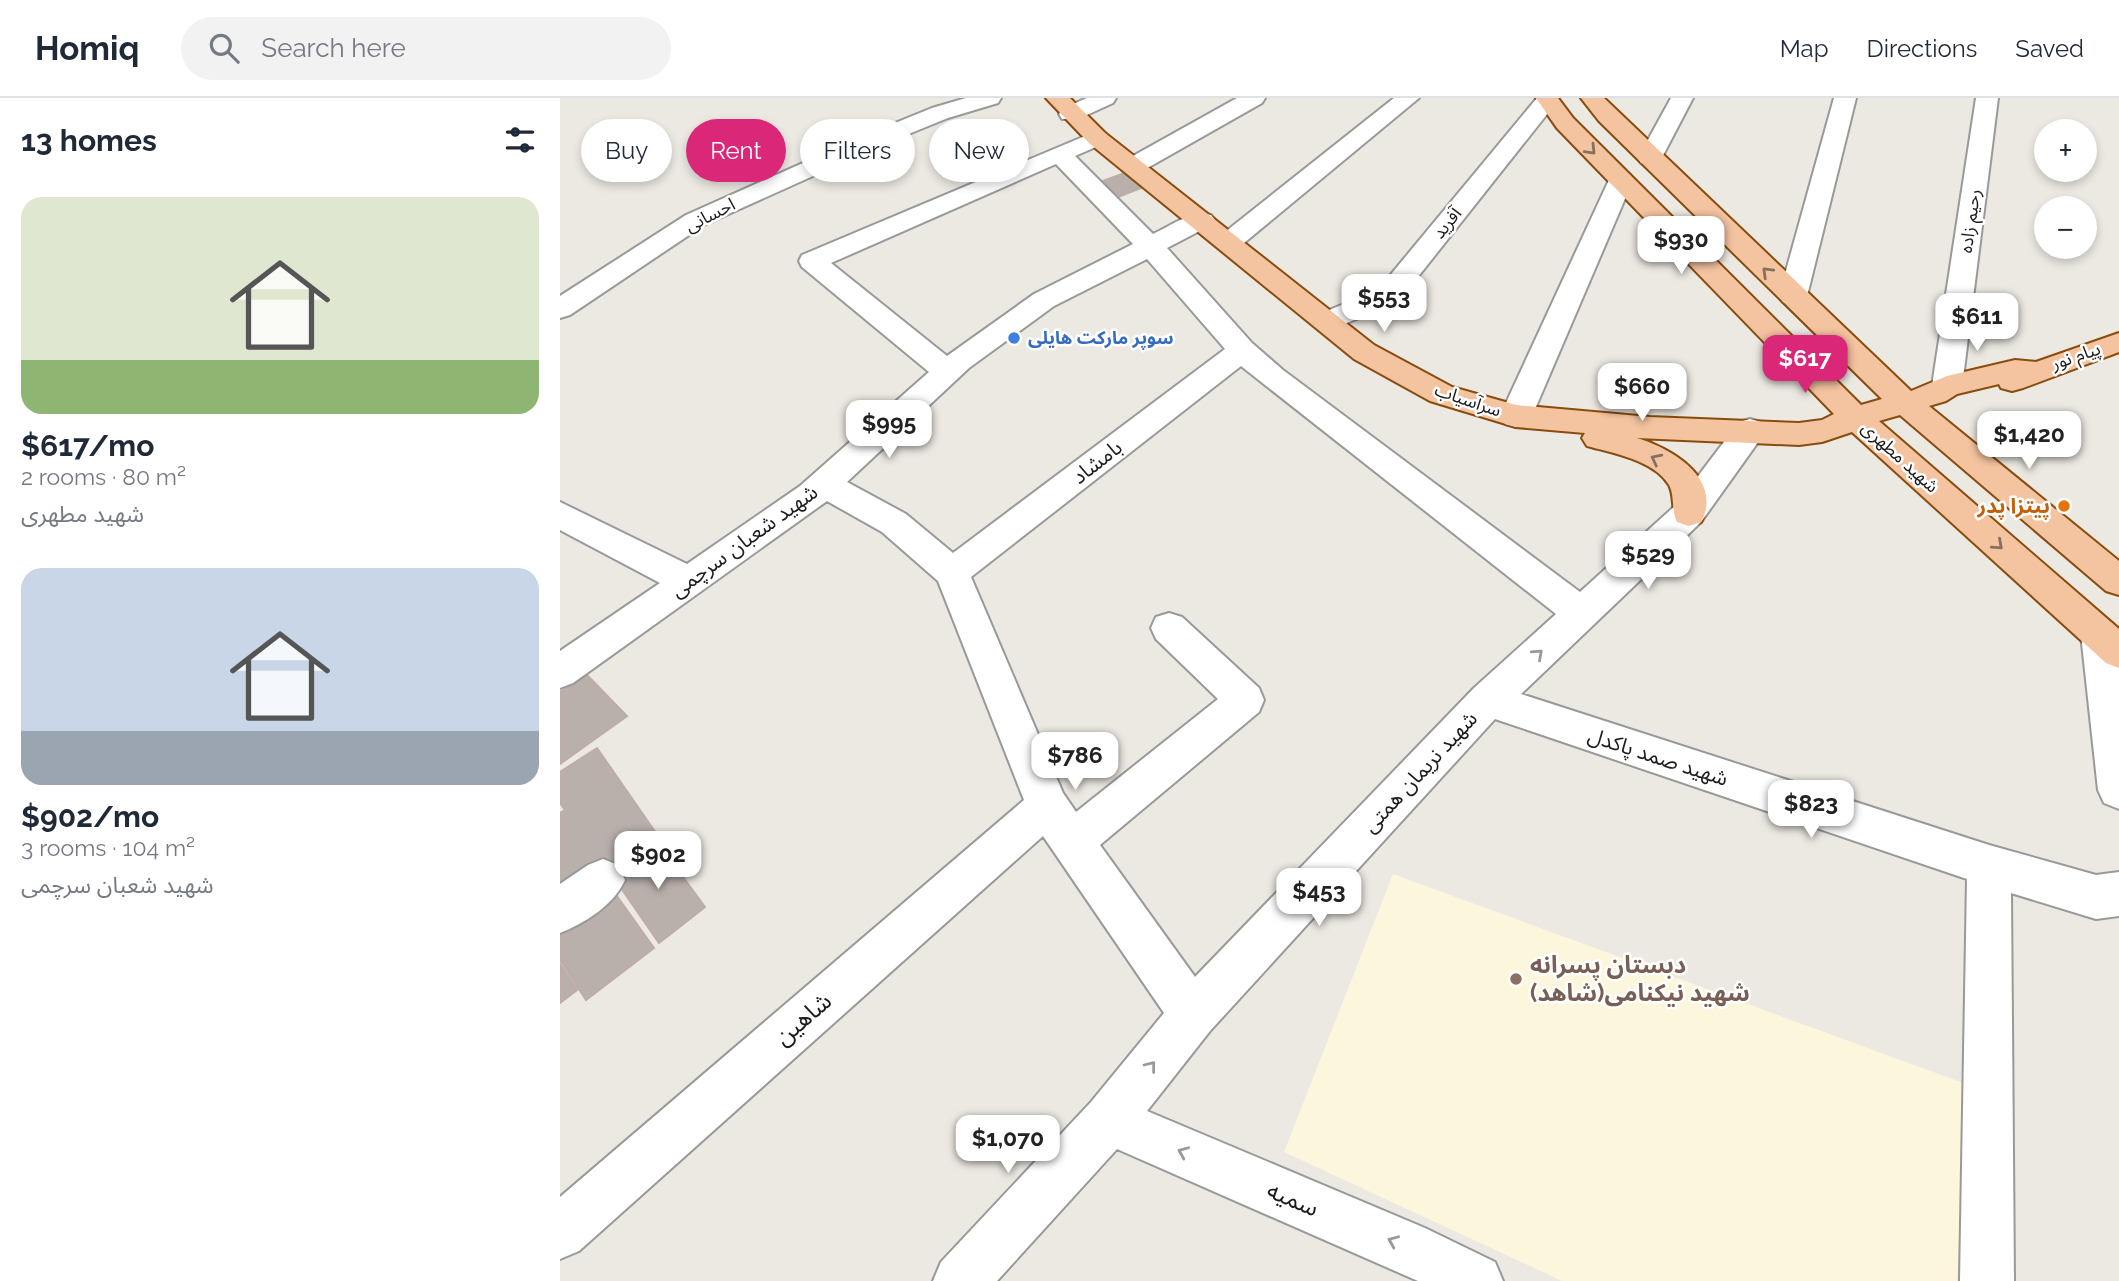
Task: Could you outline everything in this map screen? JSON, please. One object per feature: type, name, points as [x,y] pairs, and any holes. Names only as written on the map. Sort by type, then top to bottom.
[{"type":"main road","points":[[1592,98],[1607,116],[1793,296],[1929,394],[2119,581]]},
{"type":"main road","name":"شهید مطهری","points":[[1548,99],[1565,123],[1853,419],[2109,643]]},
{"type":"main road","name":"سرآسیاب","points":[[1064,106],[1097,138],[1364,352],[1441,394],[1516,416],[1650,428],[1759,430],[1787,435],[1841,426],[1853,419]]},
{"type":"main road","name":"پیام نور","points":[[1853,419],[1929,394],[1956,395],[2026,377],[2034,371],[2119,342]]},
{"type":"main road","points":[[1516,416],[1629,446],[1666,463],[1686,486],[1689,513]]},
{"type":"street","name":"احسانی","points":[[560,309],[695,220],[876,139],[940,113],[990,98]]},
{"type":"street","points":[[1064,106],[1105,98]]},
{"type":"street","points":[[1133,166],[1254,98]]},
{"type":"street","points":[[1229,242],[1408,98]]},
{"type":"street","points":[[1650,158],[1682,98]]},
{"type":"street","points":[[1793,296],[1845,98]]},
{"type":"street","name":"رحیم زاده","points":[[1929,394],[1987,98]]},
{"type":"street","name":"آفرید","points":[[1326,321],[1388,296],[1548,99]]},
{"type":"street","points":[[947,371],[812,261],[1097,138]]},
{"type":"street","points":[[1059,154],[1150,246],[1242,350],[1272,377],[1582,614]]},
{"type":"street","points":[[1516,416],[1621,180]]},
{"type":"street","name":"شهید شعبان سرچمی","points":[[560,672],[824,484],[947,371],[1044,300],[1202,220]]},
{"type":"street","name":"بامشاد","points":[[952,573],[1242,350]]},
{"type":"street","name":"شهید نریمان همتی","points":[[961,1281],[1109,1120],[1193,1014],[1488,700],[1689,513],[1759,430]]},
{"type":"street","points":[[824,484],[894,523],[952,573],[1060,824],[1193,1014]]},
{"type":"street","points":[[560,515],[688,582]]},
{"type":"street","name":"شاهین","points":[[560,1232],[1060,824],[1245,700],[1169,628]]},
{"type":"street","points":[[2109,643],[2119,790]]},
{"type":"street","name":"شهید صمد پاکدل","points":[[1488,700],[1989,866],[2096,897],[2119,894]]},
{"type":"street","points":[[1987,1281],[1989,866]]},
{"type":"street","points":[[560,911],[603,880]]},
{"type":"street","name":"سمیه","points":[[1109,1120],[1406,1247],[1459,1277]]},
{"type":"shaded area","name":"دبستان پسرانه شهید نیکنامی(شاهد)","points":[[1393,874],[1966,1084],[1957,1281],[1562,1281],[1284,1152]]},
{"type":"building","points":[[1128,172],[1144,187],[1115,198],[1100,182]]},
{"type":"building","points":[[586,674],[627,716],[560,764],[560,692]]},
{"type":"building","points":[[597,748],[658,836],[560,905],[560,813],[565,810],[560,803],[560,772]]},
{"type":"building","points":[[656,840],[705,907],[659,943],[610,872]]},
{"type":"building","points":[[609,885],[654,948],[586,1000],[560,960],[560,921]]},
{"type":"building","points":[[560,964],[577,990],[560,1003]]},
{"type":"place","name":"سوپر مارکت هایلی","points":[[1014,338]]},
{"type":"place","name":"پیتزا پدر","points":[[2064,506]]},
{"type":"place","name":"دبستان پسرانه شهید نیکنامی(شاهد)","points":[[1516,979]]}]
